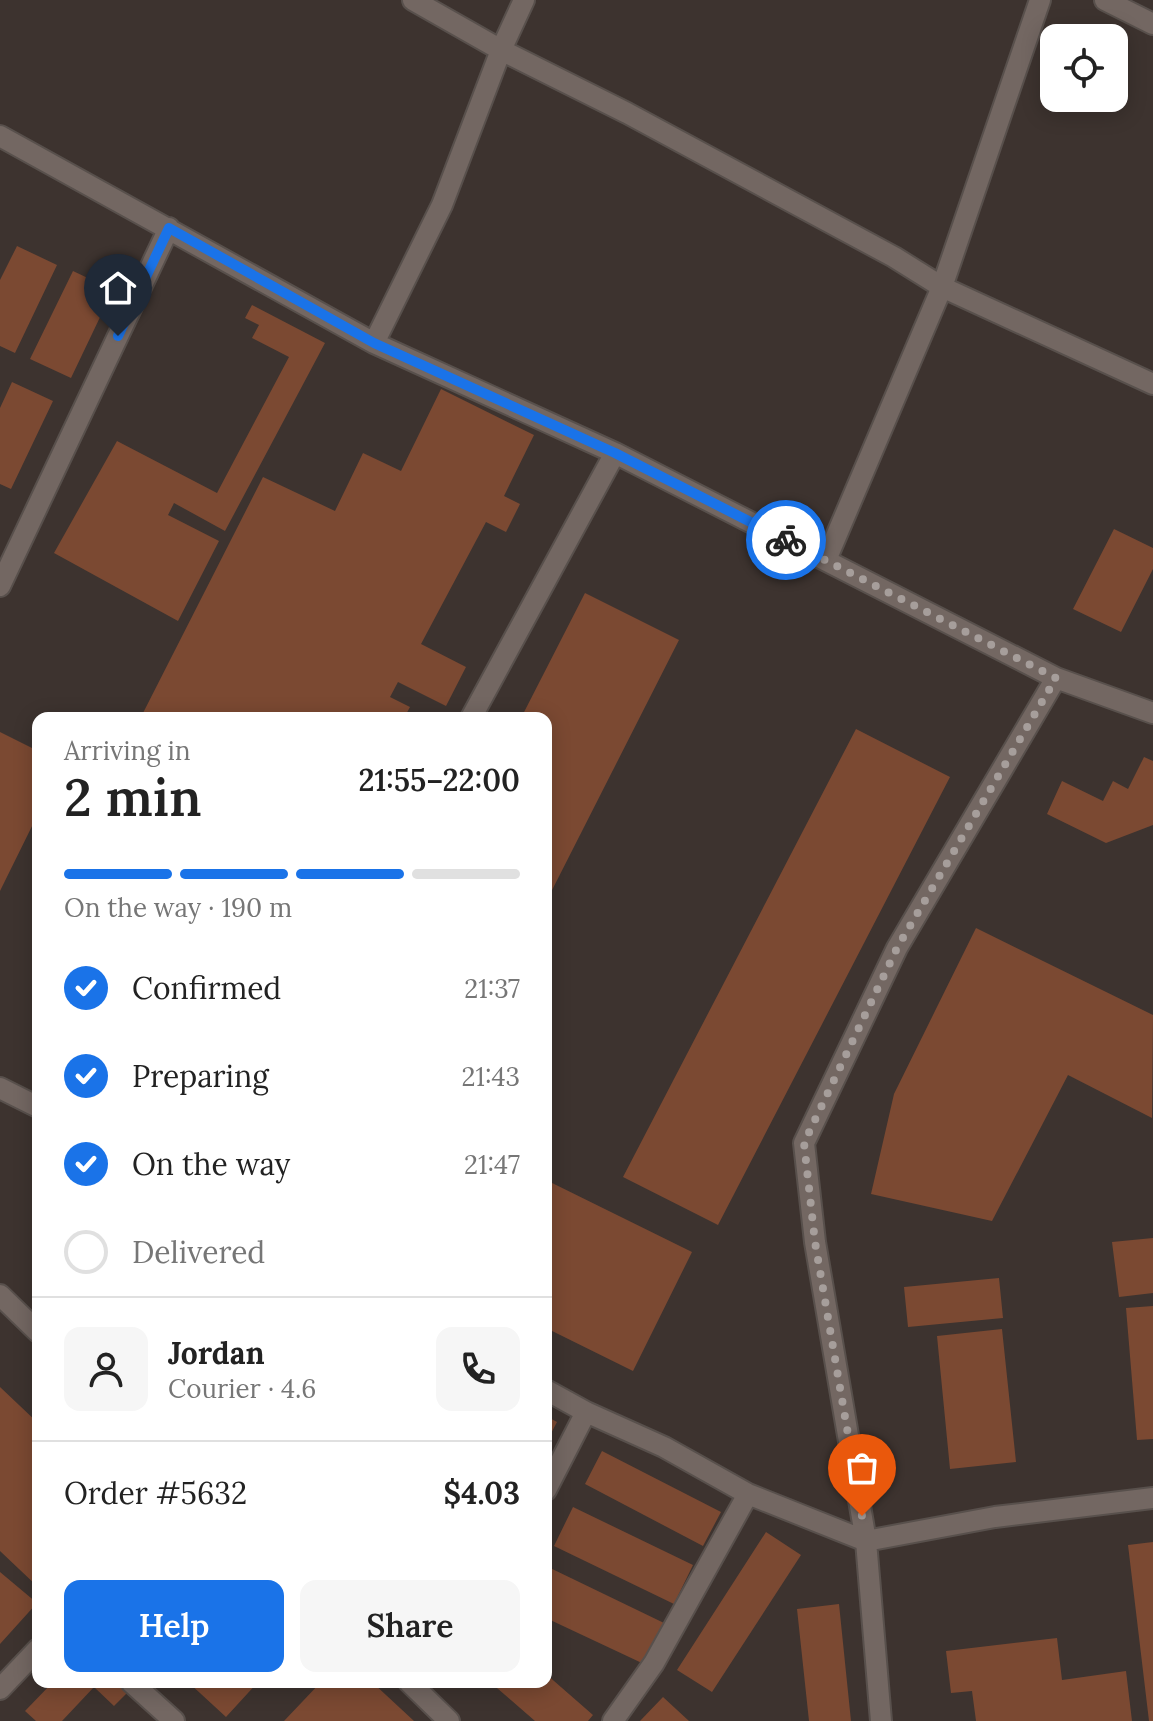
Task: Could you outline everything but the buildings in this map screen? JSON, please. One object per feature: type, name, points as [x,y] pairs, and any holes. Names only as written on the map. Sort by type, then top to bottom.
[{"type":"street","points":[[413,0],[501,50],[627,113],[894,257],[942,287],[1153,384]]},
{"type":"street","points":[[374,343],[442,205],[501,50],[524,0]]},
{"type":"street","points":[[826,560],[942,287],[1040,0]]},
{"type":"street","points":[[1105,0],[1153,24]]},
{"type":"street","points":[[0,136],[374,343],[615,453],[1056,678],[1153,713]]},
{"type":"street","points":[[0,586],[169,228]]},
{"type":"street","points":[[474,712],[615,453]]},
{"type":"street","points":[[881,1721],[866,1541],[815,1242],[804,1143],[897,948],[1056,678]]},
{"type":"street","points":[[0,1088],[32,1104]]},
{"type":"street","points":[[0,1295],[32,1326]]},
{"type":"street","points":[[552,1393],[664,1447],[748,1494],[866,1541],[995,1517],[1153,1498]]},
{"type":"street","points":[[552,1478],[586,1412]]},
{"type":"street","points":[[613,1721],[654,1663],[748,1494]]},
{"type":"street","points":[[0,1689],[32,1655]]},
{"type":"street","points":[[138,1688],[174,1721]]},
{"type":"street","points":[[419,1688],[449,1721]]},
{"type":"way so far","points":[[786,540],[1056,678],[897,948],[804,1143],[815,1242],[862,1516]]},
{"type":"route","points":[[118,336],[169,228],[374,343],[615,453],[786,540]]}]
